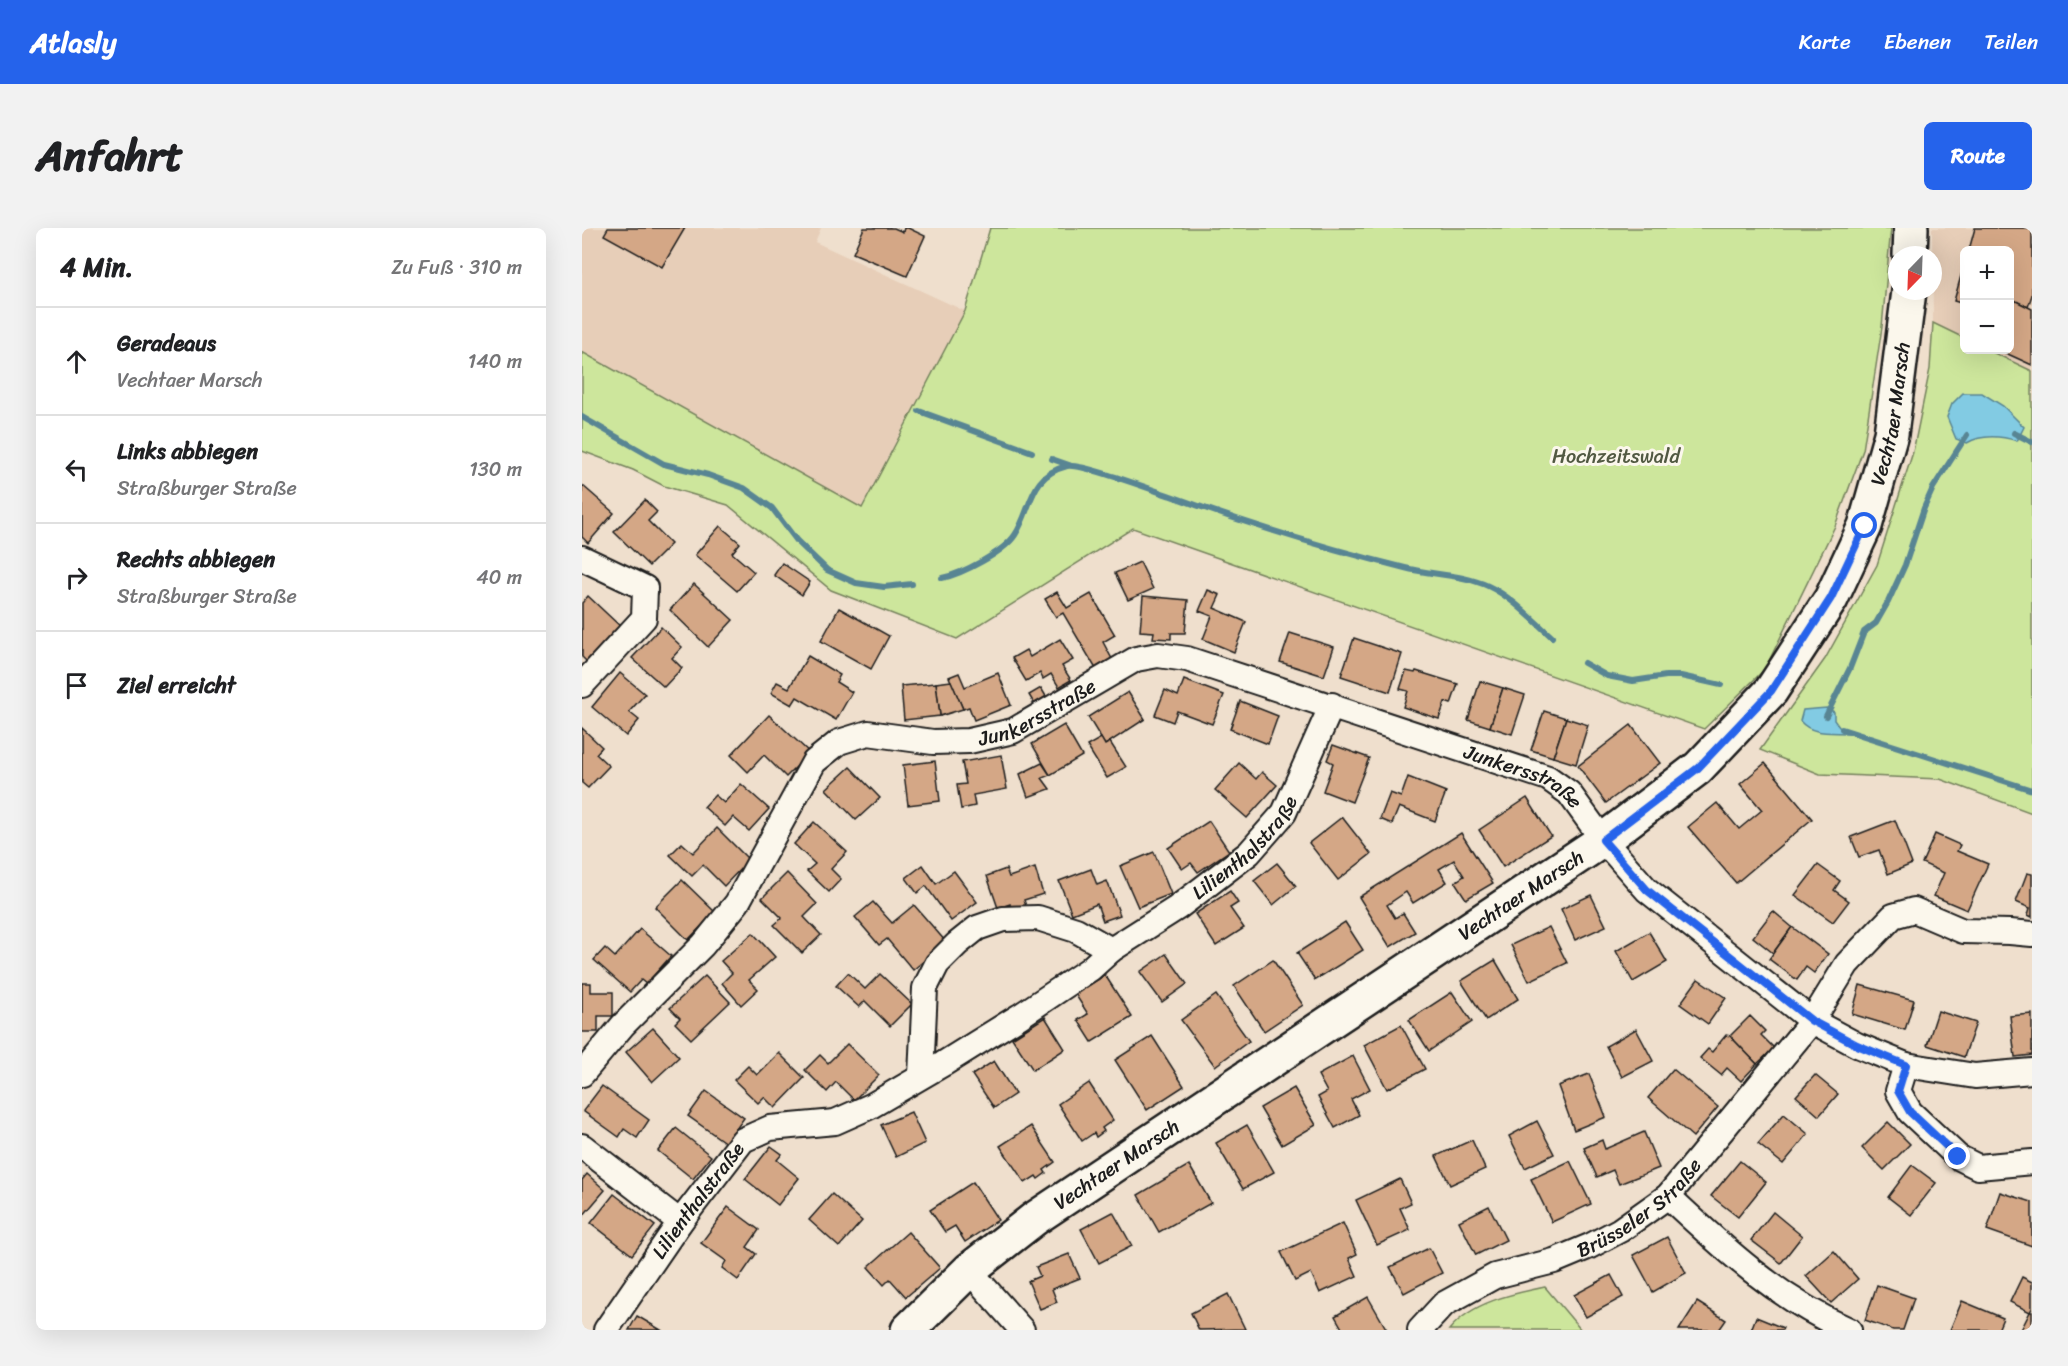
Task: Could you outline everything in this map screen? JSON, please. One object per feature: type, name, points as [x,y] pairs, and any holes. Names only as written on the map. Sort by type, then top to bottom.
[{"type":"street","points":[[1910,246],[1911,228]]},
{"type":"street","name":"Vechtaer Marsch","points":[[908,1330],[969,1270],[1043,1212],[1603,840],[1698,768],[1771,691],[1831,598],[1865,526],[1891,434],[1908,300]]},
{"type":"street","points":[[582,558],[645,588],[644,618],[582,685]]},
{"type":"street","name":"Junkersstraße","points":[[582,1074],[623,1025],[703,945],[737,903],[814,762],[839,742],[868,733],[933,742],[969,741],[1013,731],[1136,659],[1158,655],[1187,659],[1548,778],[1569,793],[1603,840],[1647,890],[1812,1021],[1857,1045],[1906,1065],[1975,1076],[2032,1071]]},
{"type":"street","name":"Lilienthalstraße","points":[[606,1330],[680,1222],[743,1140],[770,1128],[835,1122],[871,1106],[1020,1016],[1090,969],[1111,950],[1177,908],[1249,853],[1284,813],[1332,705]]},
{"type":"street","name":"Brüsseler Straße","points":[[1420,1330],[1444,1304],[1495,1276],[1554,1261],[1590,1246],[1620,1230],[1668,1196],[1812,1021],[1847,964],[1893,916],[1914,910],[1963,931],[2032,934]]},
{"type":"street","points":[[921,1076],[925,988],[937,964],[977,928],[1003,919],[1038,918],[1076,930],[1111,950]]},
{"type":"street","points":[[1906,1065],[1898,1091],[1910,1112],[1958,1157],[1978,1167],[2032,1162]]},
{"type":"street","points":[[582,1146],[680,1222]]},
{"type":"street","points":[[1668,1196],[1727,1252],[1788,1298],[1849,1330]]},
{"type":"street","points":[[969,1270],[1022,1330]]},
{"type":"shaded area","points":[[582,228],[821,228],[815,242],[965,311],[861,508],[582,352]]},
{"type":"shaded area","points":[[1932,228],[2032,228],[2032,371],[1996,354],[2014,354],[2014,246],[1960,246],[1960,336],[1933,323],[1933,300],[1942,300],[1942,246],[1932,246]]},
{"type":"green space","name":"Hochzeitswald","points":[[990,228],[1891,228],[1882,327],[1863,450],[1835,526],[1765,669],[1704,729],[1133,528],[957,639],[831,590],[728,505],[664,486],[633,470],[582,451],[582,352],[862,508],[965,311]]},
{"type":"green space","points":[[1933,323],[1960,336],[1960,354],[1996,354],[2032,371],[2032,813],[1940,779],[1820,774],[1760,750],[1825,659],[1877,565],[1913,452],[1930,369]]},
{"type":"green space","points":[[1545,1287],[1581,1330],[1449,1330],[1458,1320],[1481,1306],[1506,1296]]},
{"type":"water","points":[[1963,393],[1982,393],[2003,406],[2024,427],[2017,441],[1992,437],[1979,438],[1967,443],[1956,439],[1947,417],[1952,404]]},
{"type":"water","points":[[1827,708],[1834,712],[1834,720],[1839,727],[1848,731],[1847,733],[1816,731],[1800,721],[1803,710]]},
{"type":"building","points":[[608,228],[685,228],[662,267],[604,235]]},
{"type":"building","points":[[864,228],[894,228],[903,232],[904,228],[908,228],[925,236],[907,276],[853,253]]},
{"type":"building","points":[[1975,228],[2032,228],[2032,295],[2028,307],[2014,300],[2014,246],[1970,246]]},
{"type":"building","points":[[1960,279],[1960,303],[1954,301]]},
{"type":"building","points":[[2014,300],[2032,309],[2032,365],[2008,354],[2014,354]]},
{"type":"building","points":[[582,485],[614,513],[588,543],[582,537]]},
{"type":"building","points":[[645,500],[657,512],[648,521],[671,544],[649,566],[614,532]]},
{"type":"building","points":[[720,526],[740,543],[732,553],[754,572],[737,591],[695,555]]},
{"type":"building","points":[[1140,562],[1153,589],[1128,600],[1115,573]]},
{"type":"building","points":[[782,563],[810,582],[802,595],[774,575]]},
{"type":"building","points":[[694,584],[733,620],[708,647],[670,610]]},
{"type":"building","points":[[1208,590],[1220,595],[1214,608],[1246,622],[1234,652],[1203,639],[1212,616],[1199,611]]},
{"type":"building","points":[[1057,592],[1067,608],[1091,594],[1115,635],[1103,642],[1112,659],[1096,669],[1063,613],[1056,617],[1045,599]]},
{"type":"building","points":[[588,596],[622,628],[589,664],[582,657],[582,603]]},
{"type":"building","points":[[1143,596],[1188,600],[1185,633],[1171,633],[1171,639],[1153,638],[1154,632],[1140,631]]},
{"type":"building","points":[[839,608],[889,636],[871,669],[821,641]]},
{"type":"building","points":[[661,627],[682,647],[672,658],[682,668],[664,687],[632,658]]},
{"type":"building","points":[[1290,633],[1334,647],[1324,676],[1280,662]]},
{"type":"building","points":[[1354,638],[1402,654],[1390,692],[1341,676]]},
{"type":"building","points":[[1060,639],[1073,660],[1062,666],[1071,680],[1059,687],[1051,674],[1043,679],[1040,673],[1026,681],[1012,658],[1026,650],[1030,657]]},
{"type":"building","points":[[808,656],[840,675],[836,682],[852,692],[836,720],[797,697],[792,705],[771,693],[777,682],[789,688]]},
{"type":"building","points":[[1406,671],[1415,673],[1416,671],[1458,684],[1451,704],[1445,702],[1439,719],[1403,707],[1408,691],[1400,689]]},
{"type":"building","points":[[620,673],[645,694],[629,712],[639,720],[626,736],[592,707]]},
{"type":"building","points":[[959,673],[965,687],[998,673],[1011,705],[974,720],[969,707],[963,709],[949,677]]},
{"type":"building","points":[[1184,680],[1224,695],[1212,724],[1177,711],[1173,722],[1155,715],[1165,690],[1178,696]]},
{"type":"building","points":[[951,681],[963,709],[940,716],[936,683]]},
{"type":"building","points":[[1480,681],[1503,688],[1490,727],[1468,720]]},
{"type":"building","points":[[936,683],[940,716],[904,720],[901,686]]},
{"type":"building","points":[[1041,688],[1050,703],[1038,710],[1029,695]]},
{"type":"building","points":[[1503,688],[1525,695],[1512,734],[1490,727]]},
{"type":"building","points":[[1128,692],[1145,719],[1105,745],[1088,717]]},
{"type":"building","points":[[1240,701],[1278,716],[1268,744],[1230,729]]},
{"type":"building","points":[[1544,711],[1566,718],[1553,757],[1531,750]]},
{"type":"building","points":[[769,715],[810,753],[786,777],[764,755],[748,772],[731,755]]},
{"type":"building","points":[[1566,718],[1588,725],[1576,764],[1553,757]]},
{"type":"building","points":[[1064,725],[1082,756],[1050,775],[1032,744]]},
{"type":"building","points":[[1631,725],[1660,763],[1606,803],[1578,766]]},
{"type":"building","points":[[582,728],[602,747],[596,754],[609,766],[588,788],[582,783]]},
{"type":"building","points":[[1101,738],[1105,745],[1110,742],[1126,767],[1107,778],[1087,746]]},
{"type":"building","points":[[1333,745],[1369,758],[1352,802],[1323,791],[1333,763],[1327,760]]},
{"type":"building","points":[[1001,755],[1007,789],[973,795],[975,806],[961,809],[957,785],[966,784],[962,762]]},
{"type":"building","points":[[935,761],[940,801],[908,805],[903,765]]},
{"type":"building","points":[[1042,763],[1050,775],[1042,778],[1050,789],[1028,797],[1020,774]]},
{"type":"building","points":[[1239,763],[1256,779],[1262,772],[1277,785],[1247,818],[1215,790]]},
{"type":"building","points":[[1765,763],[1812,819],[1736,883],[1688,827],[1717,803],[1739,829],[1762,810],[1740,784]]},
{"type":"building","points":[[850,767],[880,798],[856,820],[826,789]]},
{"type":"building","points":[[1408,777],[1446,792],[1435,821],[1399,807],[1392,824],[1380,819],[1390,793],[1401,797]]},
{"type":"building","points":[[741,784],[769,809],[749,831],[733,817],[725,826],[704,807],[715,795],[724,803]]},
{"type":"building","points":[[1527,798],[1551,836],[1503,867],[1479,830]]},
{"type":"building","points":[[1342,817],[1371,854],[1338,880],[1309,843]]},
{"type":"building","points":[[1895,820],[1912,864],[1888,874],[1879,850],[1859,857],[1851,837]]},
{"type":"building","points":[[1209,821],[1229,851],[1198,872],[1191,863],[1182,869],[1168,848]]},
{"type":"building","points":[[814,822],[847,852],[831,869],[841,879],[829,892],[807,871],[815,864],[794,844]]},
{"type":"building","points":[[717,828],[749,860],[724,886],[703,865],[692,876],[670,855],[682,843],[693,853]]},
{"type":"building","points":[[1461,833],[1493,883],[1466,899],[1455,882],[1464,876],[1454,860],[1439,869],[1447,882],[1413,903],[1406,892],[1387,905],[1395,918],[1403,913],[1415,932],[1390,947],[1359,897]]},
{"type":"building","points":[[1935,834],[1960,845],[1957,851],[1988,864],[1967,910],[1934,896],[1944,873],[1922,863]]},
{"type":"building","points":[[1154,852],[1171,894],[1138,907],[1120,866]]},
{"type":"building","points":[[1277,863],[1296,886],[1273,905],[1254,881]]},
{"type":"building","points":[[923,865],[936,884],[954,871],[977,902],[951,921],[926,886],[917,893],[906,878]]},
{"type":"building","points":[[1818,865],[1840,881],[1834,890],[1849,901],[1833,922],[1795,895]]},
{"type":"building","points":[[1035,868],[1043,894],[1024,900],[1026,906],[1011,911],[1010,904],[998,908],[987,876],[1006,869],[1009,877]]},
{"type":"building","points":[[1091,869],[1097,885],[1107,881],[1120,915],[1103,921],[1097,904],[1072,914],[1059,881]]},
{"type":"building","points":[[787,873],[817,904],[804,917],[821,935],[802,953],[774,925],[782,918],[762,898]]},
{"type":"building","points":[[2027,873],[2032,874],[2032,917],[2028,915],[2030,908],[2016,902]]},
{"type":"building","points":[[682,880],[715,912],[688,940],[655,907]]},
{"type":"building","points":[[1230,891],[1238,903],[1230,908],[1244,928],[1216,946],[1195,914]]},
{"type":"building","points":[[1591,895],[1606,926],[1575,940],[1561,909]]},
{"type":"building","points":[[873,902],[892,923],[914,905],[946,942],[913,970],[887,939],[879,945],[855,917]]},
{"type":"building","points":[[1773,911],[1792,927],[1773,953],[1753,937]]},
{"type":"building","points":[[1345,922],[1363,950],[1315,980],[1297,953]]},
{"type":"building","points":[[1549,927],[1567,963],[1529,981],[1511,945]]},
{"type":"building","points":[[1792,927],[1828,954],[1814,973],[1806,967],[1797,980],[1769,959]]},
{"type":"building","points":[[640,929],[671,956],[646,984],[641,980],[630,992],[594,960],[605,948],[615,957]]},
{"type":"building","points":[[1649,932],[1667,962],[1633,982],[1616,951]]},
{"type":"building","points":[[753,933],[775,957],[749,980],[758,989],[741,1005],[722,983],[732,973],[721,961]]},
{"type":"building","points":[[1166,954],[1187,984],[1162,1002],[1140,972]]},
{"type":"building","points":[[1273,960],[1303,1005],[1264,1031],[1234,986]]},
{"type":"building","points":[[1495,960],[1518,999],[1486,1020],[1461,981]]},
{"type":"building","points":[[848,973],[865,989],[880,974],[912,1004],[890,1026],[865,1001],[859,1007],[836,986]]},
{"type":"building","points":[[1105,975],[1132,1017],[1092,1042],[1078,1020],[1088,1014],[1075,994]]},
{"type":"building","points":[[705,976],[730,1002],[691,1039],[675,1023],[680,1018],[670,1008]]},
{"type":"building","points":[[1698,979],[1726,998],[1708,1024],[1680,1004]]},
{"type":"building","points":[[582,983],[591,983],[591,992],[613,992],[613,1016],[598,1016],[598,1032],[582,1032]]},
{"type":"building","points":[[1860,985],[1914,1000],[1905,1030],[1852,1014]]},
{"type":"building","points":[[1452,992],[1472,1022],[1429,1051],[1409,1020]]},
{"type":"building","points":[[1216,995],[1249,1041],[1215,1066],[1181,1020]]},
{"type":"building","points":[[1938,1011],[1976,1023],[1964,1057],[1927,1045]]},
{"type":"building","points":[[2032,1014],[2032,1055],[2015,1057],[2010,1016]]},
{"type":"building","points":[[1750,1016],[1765,1031],[1761,1035],[1774,1048],[1757,1064],[1730,1036]]},
{"type":"building","points":[[1045,1017],[1065,1049],[1033,1070],[1012,1038]]},
{"type":"building","points":[[1401,1025],[1425,1069],[1387,1089],[1364,1045]]},
{"type":"building","points":[[653,1028],[679,1057],[652,1082],[626,1052]]},
{"type":"building","points":[[1636,1029],[1653,1061],[1622,1077],[1606,1046]]},
{"type":"building","points":[[1726,1035],[1730,1036],[1757,1064],[1741,1081],[1727,1068],[1721,1075],[1700,1058],[1708,1049],[1712,1052]]},
{"type":"building","points":[[1152,1036],[1184,1086],[1147,1110],[1115,1060]]},
{"type":"building","points":[[847,1044],[879,1075],[854,1100],[836,1082],[827,1092],[805,1070],[820,1055],[828,1063]]},
{"type":"building","points":[[779,1053],[804,1078],[775,1108],[764,1097],[758,1103],[734,1080],[748,1066],[757,1075]]},
{"type":"building","points":[[1353,1056],[1370,1089],[1351,1099],[1359,1115],[1335,1128],[1318,1097],[1327,1092],[1318,1075]]},
{"type":"building","points":[[994,1061],[1015,1094],[994,1108],[972,1075]]},
{"type":"building","points":[[1673,1069],[1718,1107],[1693,1137],[1648,1098]]},
{"type":"building","points":[[1589,1074],[1606,1117],[1574,1130],[1558,1086]]},
{"type":"building","points":[[1815,1075],[1838,1094],[1819,1116],[1796,1096]]},
{"type":"building","points":[[1089,1083],[1113,1120],[1102,1128],[1104,1131],[1096,1137],[1094,1133],[1082,1141],[1058,1104]]},
{"type":"building","points":[[602,1086],[649,1120],[637,1138],[624,1129],[619,1137],[583,1111]]},
{"type":"building","points":[[1294,1088],[1316,1125],[1282,1145],[1260,1108]]},
{"type":"building","points":[[706,1091],[744,1118],[726,1143],[688,1116]]},
{"type":"building","points":[[911,1112],[925,1143],[896,1157],[881,1125]]},
{"type":"building","points":[[1784,1114],[1808,1134],[1783,1164],[1758,1144]]},
{"type":"building","points":[[1537,1121],[1554,1154],[1525,1168],[1509,1136]]},
{"type":"building","points":[[1888,1122],[1910,1144],[1884,1170],[1862,1148]]},
{"type":"building","points":[[1247,1125],[1274,1172],[1243,1189],[1216,1143]]},
{"type":"building","points":[[1031,1126],[1055,1162],[1044,1170],[1046,1173],[1038,1179],[1036,1176],[1025,1183],[1000,1146]]},
{"type":"building","points":[[676,1128],[711,1156],[693,1179],[658,1151]]},
{"type":"building","points":[[1644,1132],[1659,1168],[1619,1184],[1613,1170],[1597,1177],[1584,1148],[1602,1140],[1605,1149]]},
{"type":"building","points":[[1472,1140],[1485,1169],[1450,1185],[1436,1156]]},
{"type":"building","points":[[771,1146],[782,1154],[777,1160],[799,1178],[778,1205],[745,1179]]},
{"type":"building","points":[[1570,1161],[1591,1204],[1552,1222],[1531,1179]]},
{"type":"building","points":[[1740,1161],[1766,1182],[1738,1217],[1711,1196]]},
{"type":"building","points":[[1189,1165],[1211,1203],[1159,1232],[1138,1195]]},
{"type":"building","points":[[1912,1165],[1936,1183],[1911,1215],[1888,1197]]},
{"type":"building","points":[[587,1174],[605,1190],[582,1217],[582,1180]]},
{"type":"building","points":[[1400,1179],[1411,1203],[1400,1208],[1410,1230],[1377,1245],[1356,1200]]},
{"type":"building","points":[[973,1182],[998,1220],[965,1242],[955,1226],[945,1232],[930,1210]]},
{"type":"building","points":[[2000,1192],[2032,1202],[2032,1246],[1987,1230]]},
{"type":"building","points":[[614,1194],[655,1226],[632,1255],[591,1223]]},
{"type":"building","points":[[832,1194],[862,1221],[839,1247],[809,1220]]},
{"type":"building","points":[[1489,1206],[1506,1240],[1476,1255],[1459,1221]]},
{"type":"building","points":[[728,1207],[759,1230],[747,1247],[756,1254],[738,1280],[722,1268],[726,1261],[701,1243]]},
{"type":"building","points":[[1113,1212],[1132,1246],[1099,1263],[1081,1229]]},
{"type":"building","points":[[1773,1212],[1802,1236],[1781,1263],[1751,1240]]},
{"type":"building","points":[[1343,1223],[1357,1254],[1349,1258],[1357,1276],[1320,1293],[1311,1273],[1295,1281],[1281,1252]]},
{"type":"building","points":[[908,1232],[940,1268],[906,1297],[890,1279],[884,1285],[868,1267]]},
{"type":"building","points":[[1667,1237],[1686,1273],[1653,1292],[1633,1255]]},
{"type":"building","points":[[1429,1248],[1442,1273],[1404,1293],[1390,1267]]},
{"type":"building","points":[[1834,1251],[1858,1279],[1831,1303],[1806,1276]]},
{"type":"building","points":[[1069,1254],[1080,1278],[1052,1289],[1057,1302],[1040,1309],[1028,1281],[1040,1276],[1036,1267]]},
{"type":"building","points":[[1611,1275],[1623,1297],[1586,1317],[1574,1295]]},
{"type":"building","points":[[2022,1277],[2032,1282],[2030,1312],[2010,1302]]},
{"type":"building","points":[[1877,1285],[1914,1298],[1903,1330],[1893,1330],[1865,1320]]},
{"type":"building","points":[[1228,1294],[1245,1329],[1199,1330],[1191,1313]]},
{"type":"building","points":[[1368,1297],[1387,1330],[1343,1330],[1335,1316]]},
{"type":"building","points":[[1962,1301],[2003,1318],[1998,1330],[1950,1330]]},
{"type":"building","points":[[1697,1302],[1726,1320],[1719,1330],[1679,1330]]},
{"type":"building","points":[[2032,1312],[2032,1330],[2021,1330]]},
{"type":"building","points":[[637,1316],[661,1330],[629,1330]]},
{"type":"building","points":[[1756,1317],[1783,1328],[1782,1330],[1751,1330]]},
{"type":"waterway","points":[[919,411],[1032,452]]},
{"type":"waterway","points":[[582,417],[664,464],[708,475],[744,488],[772,508],[797,541],[827,570],[856,583],[884,587],[912,584]]},
{"type":"waterway","points":[[2014,433],[2032,442]]},
{"type":"waterway","points":[[1826,716],[1850,668],[1864,632],[1876,623],[1888,602],[1905,565],[1933,488],[1967,435]]},
{"type":"waterway","points":[[1052,459],[1069,465]]},
{"type":"waterway","points":[[942,578],[971,567],[1010,542],[1021,524],[1038,485],[1054,471],[1067,466],[1075,466],[1316,544],[1405,568],[1478,582],[1505,596],[1552,637]]},
{"type":"waterway","points":[[1584,663],[1607,676],[1633,681],[1681,676],[1721,685]]},
{"type":"waterway","points":[[1842,729],[2032,790]]},
{"type":"route","points":[[1865,526],[1831,598],[1771,691],[1698,768],[1603,840],[1647,890],[1812,1021],[1857,1045],[1906,1065],[1898,1091],[1910,1112],[1958,1157]]}]
